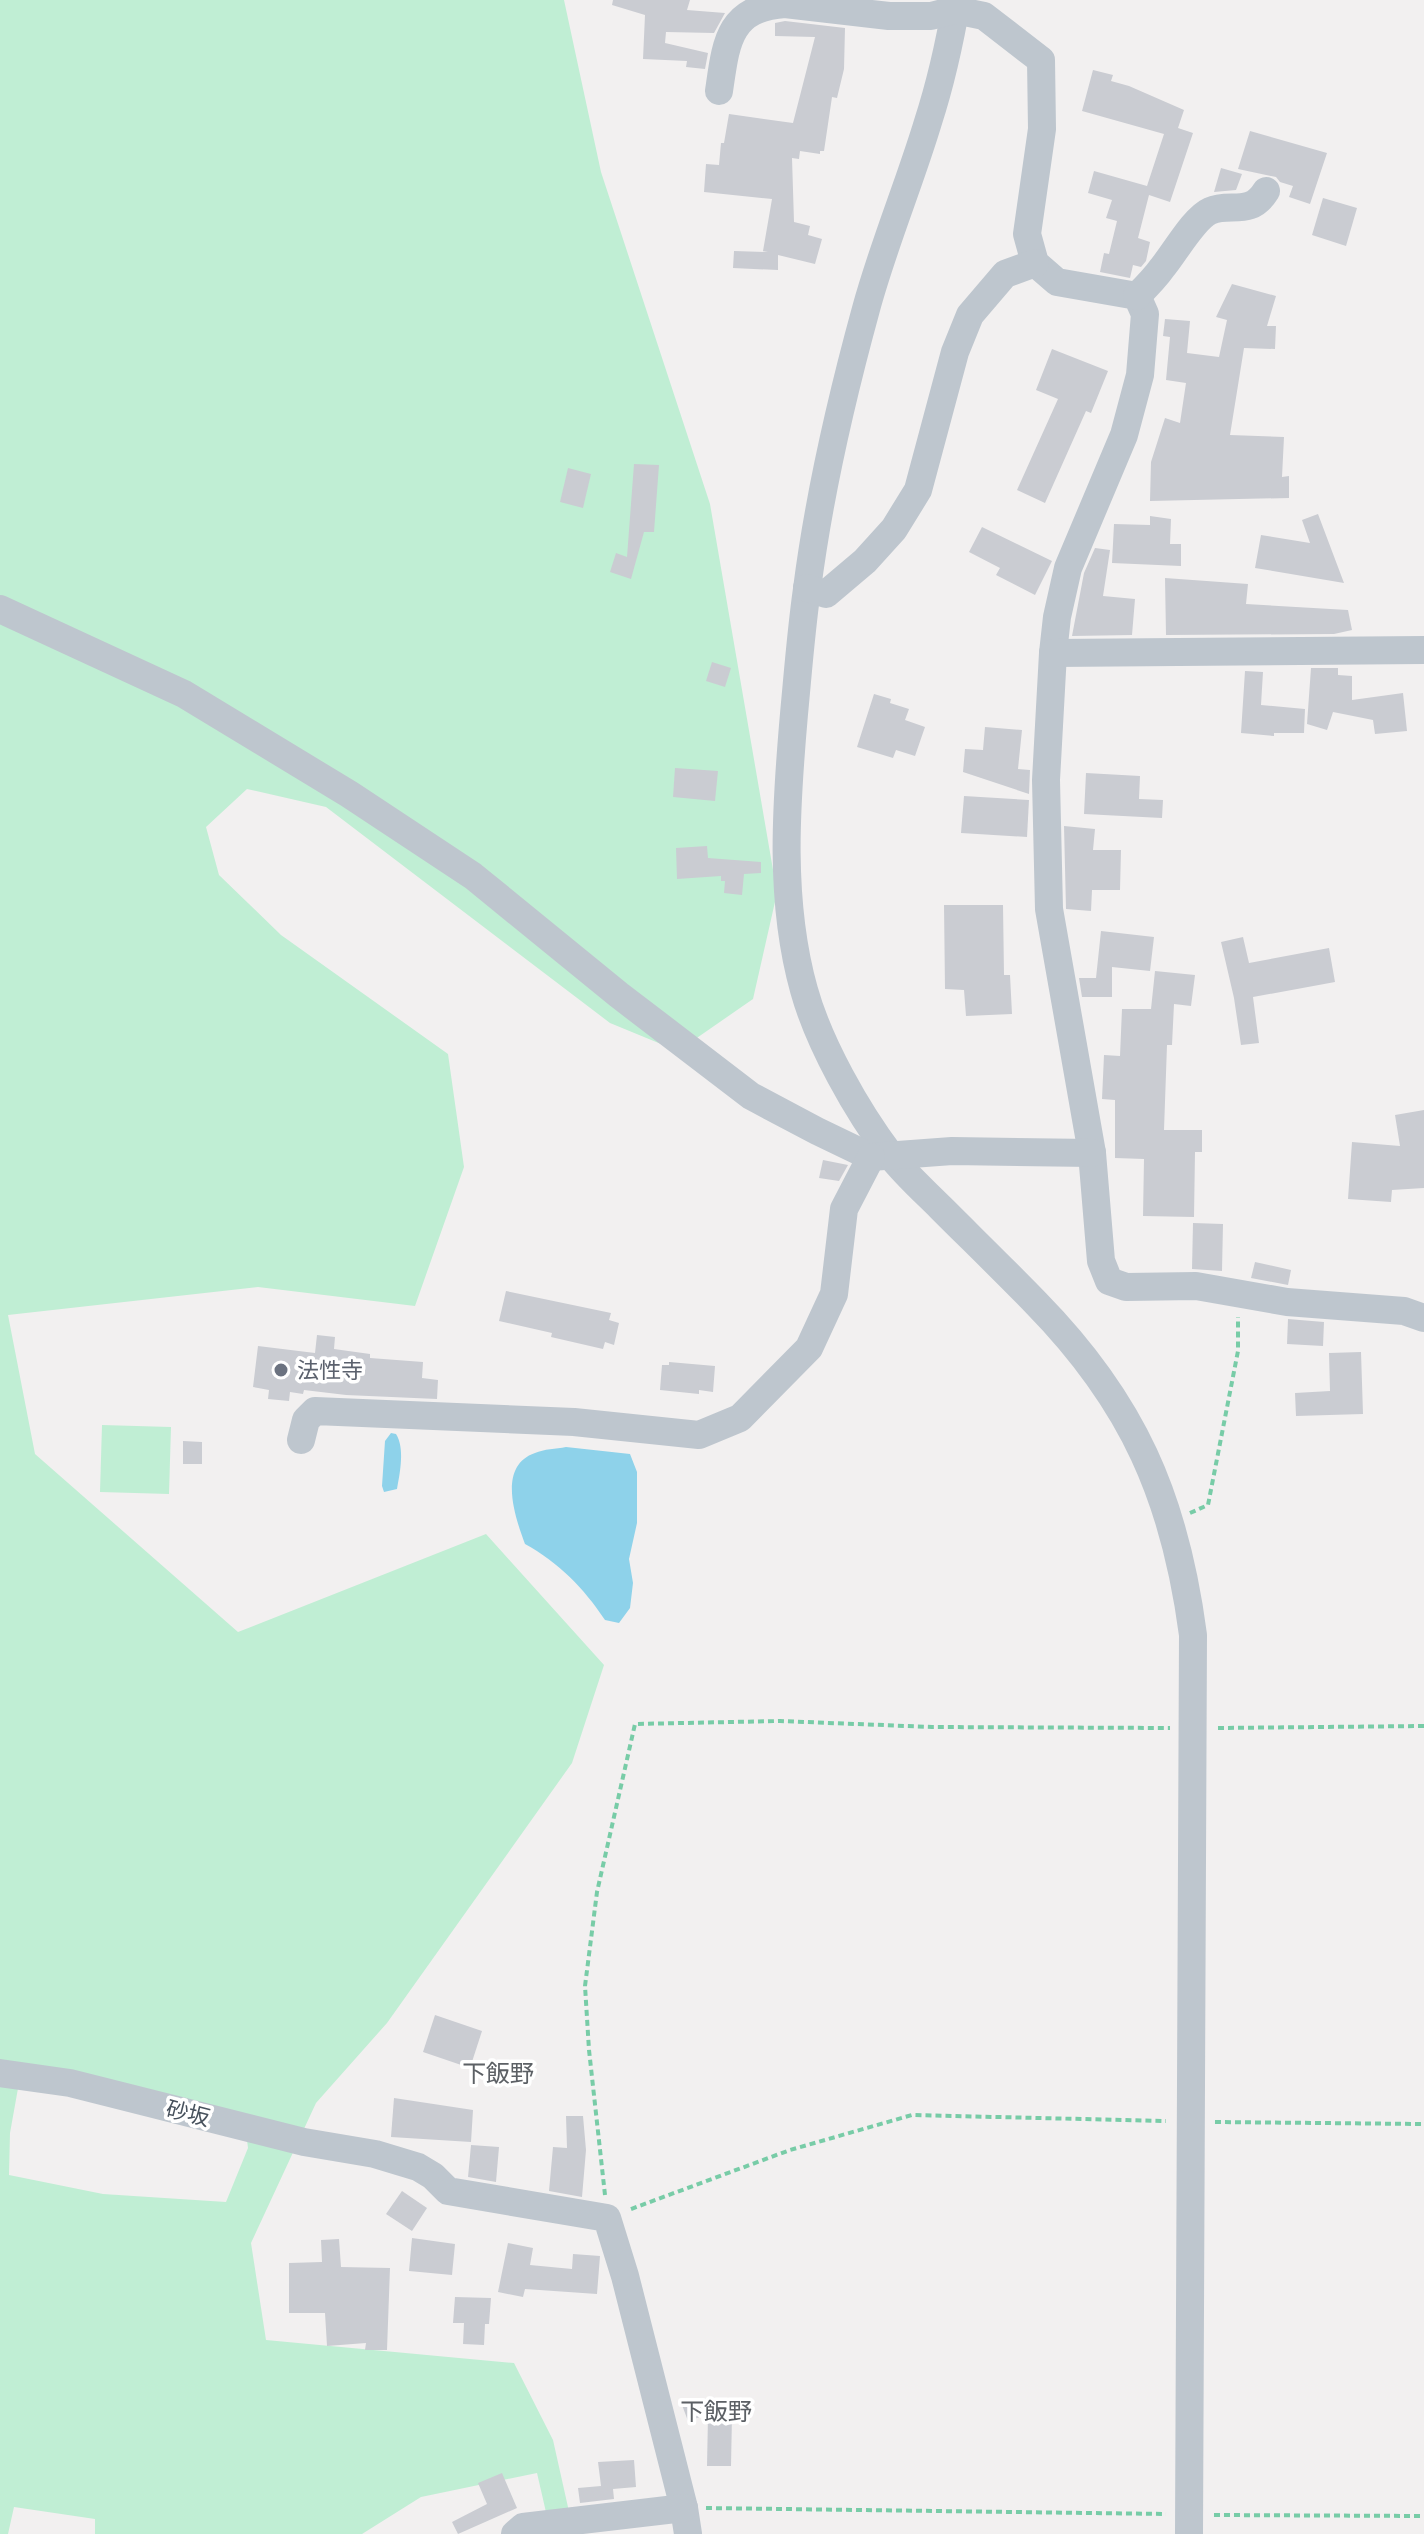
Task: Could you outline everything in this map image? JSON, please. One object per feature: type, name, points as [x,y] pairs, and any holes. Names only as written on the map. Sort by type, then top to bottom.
[{"type":"street","points":[[719,91],[729,37],[743,17],[755,10],[785,4],[889,16],[931,16],[956,5],[984,16],[1041,60],[1042,129],[1027,234],[1035,263],[1057,282],[1137,296]]},
{"type":"street","points":[[881,1157],[823,1039],[804,992],[791,927],[789,769],[807,588],[825,485],[866,307],[929,120],[956,5]]},
{"type":"street","points":[[1137,296],[1162,269],[1191,229],[1210,211],[1241,208],[1260,201],[1266,191]]},
{"type":"street","points":[[807,588],[826,594],[865,561],[894,529],[918,490],[955,352],[970,315],[1005,274],[1035,263]]},
{"type":"street","points":[[1137,296],[1145,314],[1140,375],[1124,435],[1068,568],[1053,653],[1046,780],[1049,909],[1092,1153],[1101,1261],[1109,1281],[1126,1287],[1196,1286],[1237,1295],[1404,1311],[1424,1318]]},
{"type":"street","points":[[0,609],[184,694],[349,794],[473,876],[619,995],[751,1096],[881,1157],[1039,1305],[1113,1395],[1147,1460],[1171,1521],[1186,1581],[1193,1635],[1189,2524]]},
{"type":"street","points":[[1053,653],[1424,650]]},
{"type":"street","points":[[301,1440],[306,1420],[315,1411],[574,1422],[699,1435],[740,1418],[809,1348],[834,1294],[844,1209],[881,1157],[952,1151],[1092,1153]]},
{"type":"street","name":"砂坂","points":[[0,2073],[70,2083],[304,2142],[375,2154],[418,2167],[448,2191],[607,2218]]},
{"type":"street","points":[[515,2534],[523,2527],[686,2521],[625,2276],[607,2218]]},
{"type":"path","points":[[1171,1521],[1208,1505],[1238,1351],[1237,1295]]},
{"type":"path","points":[[1424,1726],[1193,1729],[932,1727],[780,1721],[635,1724],[597,1892],[585,1986],[607,2218],[790,2150],[912,2115],[1424,2124]]},
{"type":"path","points":[[686,2521],[1189,2524],[1424,2516]]},
{"type":"green space","points":[[0,0],[564,0],[601,172],[710,504],[777,893],[753,999],[678,1051],[610,1023],[326,807],[247,789],[206,827],[219,875],[281,935],[448,1054],[464,1167],[415,1306],[258,1287],[8,1315],[35,1454],[238,1632],[486,1534],[604,1665],[572,1763],[387,2023],[316,2103],[251,2243],[266,2340],[514,2363],[553,2440],[574,2534],[551,2534],[537,2473],[421,2497],[362,2534],[95,2534],[95,2519],[14,2507],[8,2534],[0,2534]],"holes":[[[22,2066],[244,2116],[248,2148],[226,2202],[103,2194],[9,2175],[10,2133]]]},
{"type":"green space","points":[[102,1425],[171,1427],[169,1494],[100,1492]]},
{"type":"water","points":[[391,1433],[396,1434],[399,1440],[400,1468],[397,1489],[384,1492],[385,1441]]},
{"type":"water","points":[[566,1447],[630,1454],[637,1472],[637,1523],[629,1559],[633,1583],[630,1608],[619,1623],[605,1620],[570,1577],[525,1544],[517,1520],[512,1493],[516,1469],[535,1453]]},
{"type":"building","points":[[613,0],[690,0],[687,10],[725,13],[714,33],[666,32],[665,43],[708,53],[705,69],[686,67],[687,61],[643,59],[645,15],[612,5]]},
{"type":"building","points":[[785,21],[845,28],[844,69],[837,98],[832,97],[824,151],[820,154],[800,151],[799,159],[792,158],[794,222],[810,226],[808,235],[822,239],[815,264],[778,255],[778,270],[733,268],[734,251],[768,252],[763,251],[772,199],[704,192],[706,164],[719,165],[729,114],[793,123],[815,37],[775,36],[775,23]]},
{"type":"building","points":[[1093,70],[1113,75],[1111,81],[1184,110],[1178,128],[1193,133],[1170,202],[1149,195],[1138,238],[1150,242],[1146,261],[1141,267],[1133,265],[1130,278],[1100,272],[1104,253],[1109,254],[1117,221],[1106,218],[1112,200],[1088,193],[1094,171],[1147,186],[1164,134],[1082,111]]},
{"type":"building","points":[[1250,131],[1327,153],[1310,204],[1289,197],[1293,186],[1280,182],[1276,177],[1238,169]]},
{"type":"building","points":[[1221,168],[1242,174],[1236,190],[1214,192]]},
{"type":"building","points":[[1323,198],[1357,208],[1346,246],[1312,235]]},
{"type":"building","points":[[1232,284],[1276,296],[1267,326],[1276,326],[1275,349],[1244,348],[1230,435],[1284,437],[1282,477],[1289,476],[1289,498],[1150,501],[1151,462],[1165,418],[1180,423],[1186,383],[1166,380],[1170,337],[1163,336],[1165,319],[1190,321],[1187,353],[1219,357],[1227,320],[1216,317]]},
{"type":"building","points":[[1052,349],[1108,371],[1091,413],[1086,411],[1045,503],[1017,490],[1058,399],[1036,390]]},
{"type":"building","points":[[634,464],[659,465],[654,532],[644,532],[631,579],[610,572],[616,553],[627,557]]},
{"type":"building","points":[[568,468],[591,474],[583,508],[560,502]]},
{"type":"building","points":[[1318,514],[1344,583],[1255,568],[1261,535],[1310,543],[1302,520]]},
{"type":"building","points":[[1150,516],[1171,519],[1170,544],[1181,544],[1181,566],[1112,563],[1114,524],[1150,525]]},
{"type":"building","points":[[982,527],[1052,561],[1035,595],[996,575],[1000,568],[969,552]]},
{"type":"building","points":[[1095,548],[1110,550],[1103,596],[1135,599],[1132,635],[1072,636],[1084,573]]},
{"type":"building","points":[[1165,578],[1248,584],[1246,604],[1348,610],[1352,630],[1334,634],[1166,635]]},
{"type":"building","points":[[712,662],[731,668],[725,687],[706,681]]},
{"type":"building","points":[[1311,668],[1338,668],[1338,675],[1352,676],[1352,700],[1403,693],[1407,731],[1375,734],[1373,720],[1333,712],[1327,730],[1307,724]]},
{"type":"building","points":[[1245,671],[1263,672],[1261,705],[1305,709],[1304,733],[1274,733],[1274,736],[1241,733]]},
{"type":"building","points":[[874,694],[909,709],[905,720],[925,727],[915,756],[896,750],[893,758],[857,747]]},
{"type":"building","points":[[985,727],[1022,730],[1018,769],[1030,770],[1029,794],[963,772],[965,749],[983,750]]},
{"type":"building","points":[[675,768],[718,771],[715,801],[673,797]]},
{"type":"building","points":[[1086,773],[1140,776],[1139,799],[1163,800],[1162,818],[1084,814]]},
{"type":"building","points":[[964,796],[1029,800],[1027,837],[961,833]]},
{"type":"building","points":[[1064,826],[1095,829],[1093,850],[1121,850],[1120,890],[1092,890],[1091,911],[1066,909]]},
{"type":"building","points":[[707,846],[708,858],[761,862],[761,873],[744,874],[742,895],[724,893],[725,881],[721,881],[721,876],[677,879],[676,848]]},
{"type":"building","points":[[944,905],[1003,905],[1004,975],[1010,975],[1012,1014],[966,1016],[964,990],[945,989]]},
{"type":"building","points":[[1101,931],[1154,937],[1150,971],[1112,967],[1112,997],[1082,997],[1079,978],[1096,978]]},
{"type":"building","points":[[1243,937],[1249,963],[1329,948],[1335,982],[1253,997],[1259,1043],[1241,1045],[1221,942]]},
{"type":"building","points":[[1155,971],[1195,975],[1191,1006],[1174,1004],[1172,1045],[1167,1045],[1164,1130],[1202,1130],[1202,1152],[1195,1152],[1194,1217],[1143,1216],[1144,1159],[1115,1158],[1115,1100],[1102,1099],[1104,1055],[1120,1056],[1122,1009],[1151,1009]]},
{"type":"building","points":[[1424,1110],[1424,1188],[1392,1190],[1391,1202],[1348,1199],[1352,1142],[1400,1146],[1395,1115]]},
{"type":"building","points":[[823,1160],[848,1165],[839,1181],[819,1178]]},
{"type":"building","points":[[1193,1223],[1223,1224],[1222,1271],[1192,1269]]},
{"type":"building","points":[[1255,1262],[1291,1270],[1288,1285],[1251,1278]]},
{"type":"building","points":[[506,1291],[611,1313],[609,1320],[619,1323],[614,1345],[605,1342],[603,1349],[499,1321]]},
{"type":"building","points":[[1288,1319],[1324,1322],[1323,1346],[1287,1344]]},
{"type":"building","points":[[317,1335],[335,1337],[334,1349],[370,1354],[370,1358],[423,1362],[422,1378],[438,1380],[437,1399],[304,1390],[303,1394],[290,1392],[289,1401],[268,1399],[269,1390],[253,1387],[258,1346],[315,1353]]},
{"type":"building","points":[[1361,1352],[1363,1414],[1296,1416],[1295,1393],[1330,1391],[1329,1353]]},
{"type":"building","points":[[669,1362],[715,1366],[713,1392],[699,1390],[699,1394],[660,1390],[662,1365],[669,1365]]},
{"type":"building","points":[[183,1441],[202,1442],[202,1464],[183,1464]]},
{"type":"building","points":[[435,2015],[482,2031],[470,2068],[423,2052]]},
{"type":"building","points":[[394,2098],[473,2110],[471,2142],[391,2137]]},
{"type":"building","points":[[566,2116],[583,2116],[586,2150],[582,2197],[549,2191],[553,2147],[567,2148]]},
{"type":"building","points":[[471,2145],[499,2147],[496,2182],[468,2177]]},
{"type":"building","points":[[402,2191],[427,2208],[412,2231],[386,2214]]},
{"type":"building","points":[[412,2238],[455,2244],[452,2275],[409,2271]]},
{"type":"building","points":[[339,2239],[341,2267],[390,2268],[387,2350],[365,2350],[366,2343],[327,2346],[325,2313],[289,2313],[289,2263],[322,2262],[321,2240]]},
{"type":"building","points":[[508,2243],[533,2248],[530,2265],[572,2269],[573,2254],[600,2256],[597,2294],[525,2289],[523,2297],[498,2292]]},
{"type":"building","points":[[455,2297],[491,2298],[484,2345],[463,2344],[464,2323],[453,2323]]},
{"type":"building","points":[[700,2399],[706,2415],[688,2421],[682,2405]]},
{"type":"building","points":[[708,2416],[732,2416],[731,2466],[707,2466]]},
{"type":"building","points":[[634,2460],[636,2487],[613,2489],[614,2499],[580,2503],[578,2488],[601,2486],[598,2462]]},
{"type":"building","points":[[502,2473],[517,2508],[458,2534],[452,2522],[487,2504],[478,2483]]},
{"type":"place","name":"法性寺","points":[[281,1370]]},
{"type":"district","name":"下飯野","points":[[498,2074]]},
{"type":"district","name":"下飯野","points":[[716,2412]]}]
